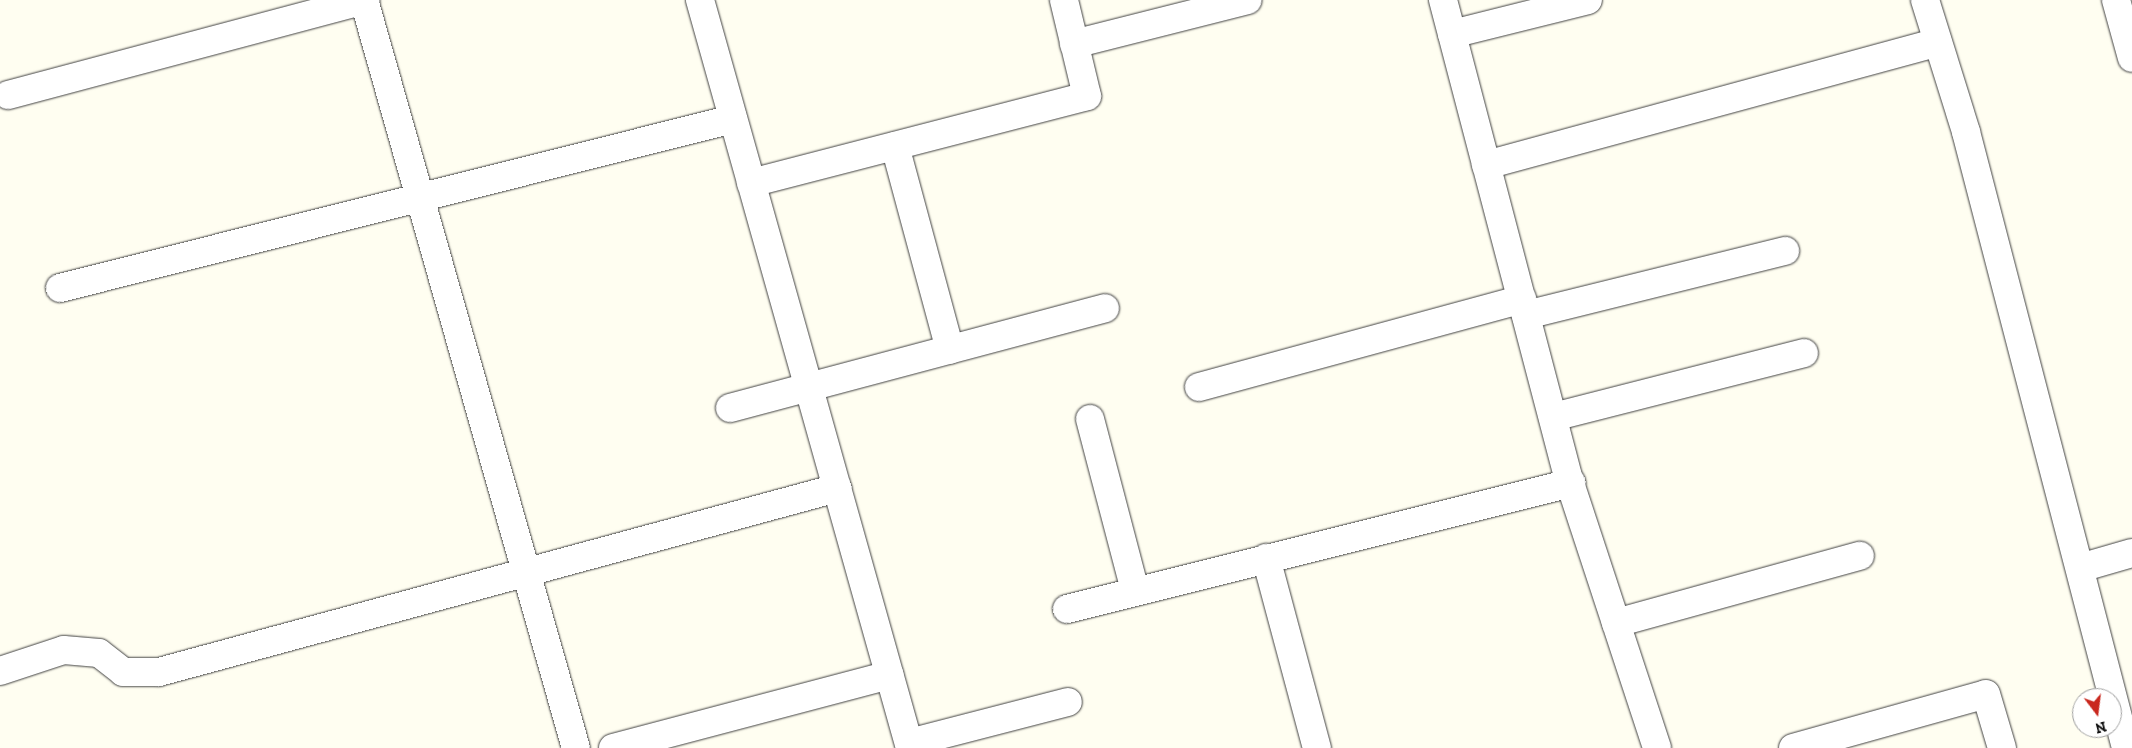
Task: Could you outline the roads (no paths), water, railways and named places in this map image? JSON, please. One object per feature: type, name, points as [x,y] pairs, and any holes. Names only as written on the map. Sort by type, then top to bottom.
[{"type":"street","points":[[8,95],[365,0],[419,198],[576,748]]},
{"type":"street","points":[[700,0],[910,745],[1068,702]]},
{"type":"street","points":[[751,183],[1087,96],[1064,0]]},
{"type":"street","points":[[1074,44],[1248,0]]},
{"type":"street","points":[[1443,0],[1570,483],[1657,748]]},
{"type":"street","points":[[1452,34],[1588,0]]},
{"type":"street","points":[[1925,0],[1966,132],[2126,748]]},
{"type":"street","points":[[2116,0],[2132,58]]},
{"type":"street","points":[[1486,164],[1938,42]]},
{"type":"street","points":[[60,288],[733,119]]},
{"type":"street","points":[[895,146],[950,350]]},
{"type":"street","points":[[1200,387],[1524,307],[1785,252]]},
{"type":"street","points":[[730,408],[1105,308]]},
{"type":"street","points":[[1553,417],[1804,353]]},
{"type":"street","points":[[1090,419],[1135,591]]},
{"type":"street","points":[[1067,609],[1570,483]]},
{"type":"street","points":[[0,671],[64,650],[99,653],[123,672],[159,672],[837,488]]},
{"type":"street","points":[[2080,568],[2132,553]]},
{"type":"street","points":[[1616,623],[1860,556]]},
{"type":"street","points":[[1266,558],[1318,748]]},
{"type":"street","points":[[613,748],[890,675]]},
{"type":"street","points":[[1793,748],[1986,694],[2002,748]]}]
